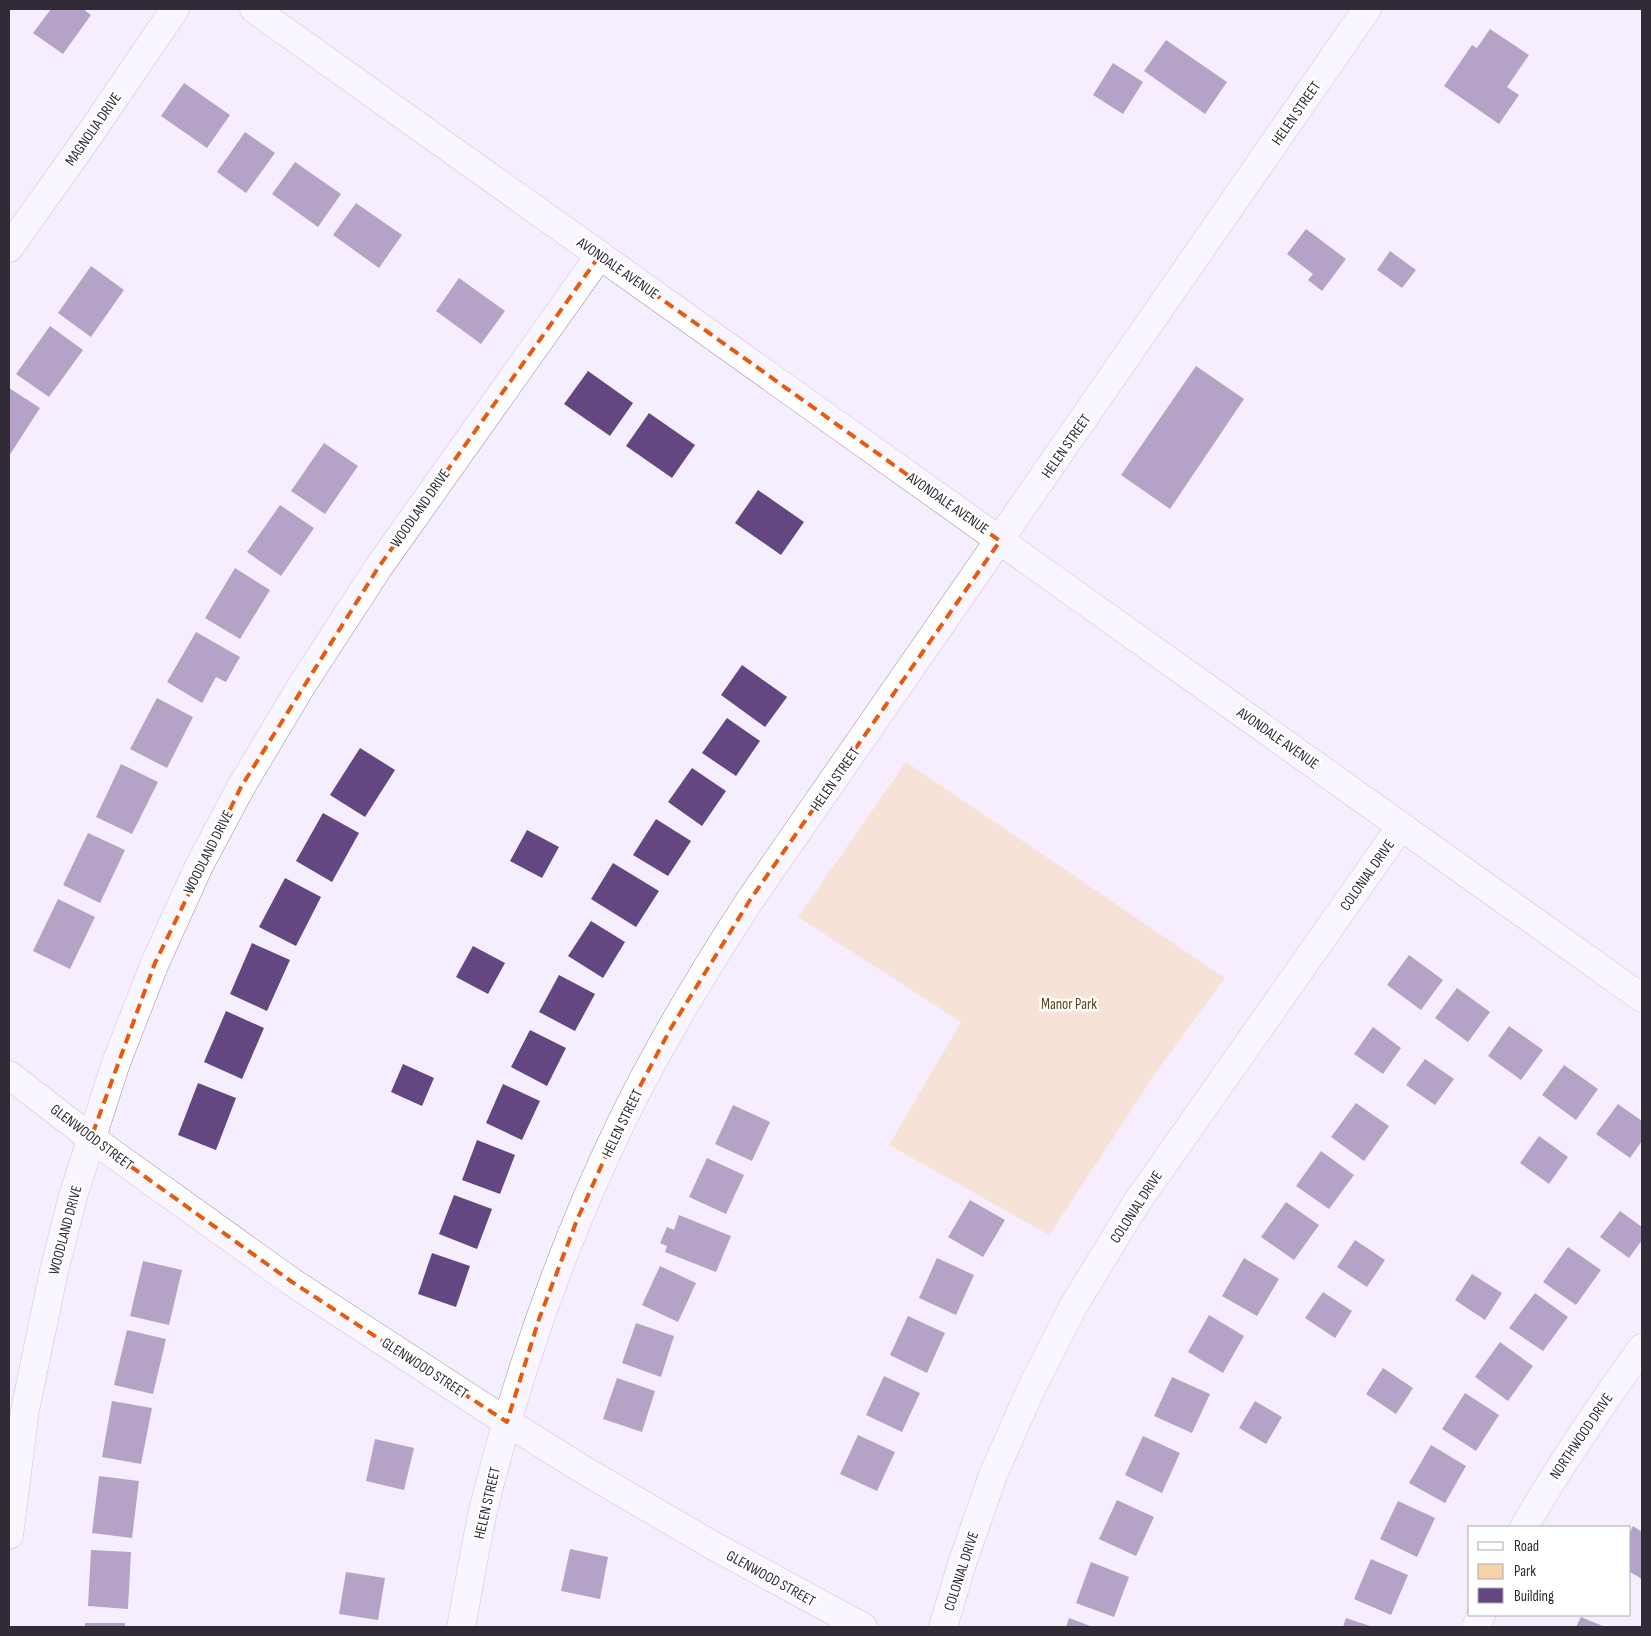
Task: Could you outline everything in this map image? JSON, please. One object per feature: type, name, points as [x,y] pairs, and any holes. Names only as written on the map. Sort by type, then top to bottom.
[{"type":"street","name":"MAGNOLIA DRIVE","points":[[9,248],[175,9]]},
{"type":"street","name":"AVONDALE AVENUE","points":[[254,9],[1642,998]]},
{"type":"street","name":"HELEN STREET","points":[[462,1627],[484,1508],[507,1422],[539,1319],[578,1220],[621,1122],[671,1028],[711,960],[750,900],[1367,9]]},
{"type":"street","name":"WOODLAND DRIVE","points":[[9,1535],[25,1410],[54,1271],[73,1196],[116,1063],[155,963],[199,866],[241,787],[302,685],[378,568],[600,255]]},
{"type":"street","name":"COLONIAL DRIVE","points":[[943,1627],[962,1564],[993,1476],[1031,1389],[1074,1305],[1136,1205],[1401,826]]},
{"type":"street","name":"GLENWOOD STREET","points":[[9,1075],[91,1138],[292,1282],[507,1422],[582,1469],[712,1545],[863,1627]]},
{"type":"street","name":"NORTHWOOD DRIVE","points":[[1525,1526],[1549,1484],[1594,1415],[1642,1348]]},
{"type":"highlighted area","points":[[600,255],[1000,541],[750,900],[671,1028],[621,1122],[577,1220],[539,1319],[507,1422],[292,1282],[91,1138],[155,963],[241,787],[378,568]]},
{"type":"green space","name":"Manor Park","points":[[906,762],[1225,978],[1157,1071],[1049,1235],[889,1145],[961,1022],[798,917]]},
{"type":"building","points":[[51,9],[83,9],[91,15],[63,54],[33,33]]},
{"type":"building","points":[[1490,29],[1529,55],[1507,87],[1519,95],[1499,124],[1444,86],[1472,45],[1477,48]]},
{"type":"building","points":[[1166,40],[1227,82],[1205,114],[1144,71]]},
{"type":"building","points":[[1113,63],[1143,82],[1123,114],[1093,95]]},
{"type":"building","points":[[184,83],[230,115],[207,148],[161,116]]},
{"type":"building","points":[[245,132],[275,153],[246,193],[217,172]]},
{"type":"building","points":[[295,162],[341,194],[318,227],[272,194]]},
{"type":"building","points":[[356,203],[402,235],[379,268],[333,235]]},
{"type":"building","points":[[1306,229],[1346,259],[1322,291],[1308,280],[1313,274],[1287,254]]},
{"type":"building","points":[[1390,251],[1416,270],[1402,288],[1377,270]]},
{"type":"building","points":[[91,266],[124,290],[91,337],[58,313]]},
{"type":"building","points":[[459,278],[505,311],[481,344],[436,311]]},
{"type":"building","points":[[50,326],[83,350],[49,397],[16,374]]},
{"type":"building","points":[[1196,366],[1244,399],[1170,509],[1121,475]]},
{"type":"building","points":[[588,371],[633,403],[610,436],[564,404]]},
{"type":"building","points":[[9,388],[40,408],[9,456]]},
{"type":"building","points":[[649,413],[695,445],[672,478],[626,446]]},
{"type":"building","points":[[324,443],[358,466],[325,514],[291,491]]},
{"type":"building","points":[[758,490],[804,522],[781,555],[735,523]]},
{"type":"building","points":[[280,505],[314,528],[281,576],[247,552]]},
{"type":"building","points":[[235,568],[270,590],[240,639],[205,618]]},
{"type":"building","points":[[196,632],[240,657],[226,682],[216,677],[202,703],[167,682]]},
{"type":"building","points":[[742,665],[787,697],[765,727],[721,695]]},
{"type":"building","points":[[157,698],[193,717],[167,768],[130,749]]},
{"type":"building","points":[[727,718],[760,741],[736,776],[702,753]]},
{"type":"building","points":[[360,748],[395,770],[365,817],[330,795]]},
{"type":"building","points":[[121,764],[158,782],[132,834],[96,817]]},
{"type":"building","points":[[692,768],[726,791],[702,826],[668,802]]},
{"type":"building","points":[[323,813],[359,833],[332,882],[296,861]]},
{"type":"building","points":[[656,819],[691,841],[668,876],[633,855]]},
{"type":"building","points":[[527,830],[559,847],[542,878],[510,861]]},
{"type":"building","points":[[88,833],[125,850],[100,903],[63,885]]},
{"type":"building","points":[[613,863],[659,891],[636,927],[591,899]]},
{"type":"building","points":[[285,878],[321,897],[296,946],[259,927]]},
{"type":"building","points":[[58,899],[95,917],[70,969],[33,951]]},
{"type":"building","points":[[591,921],[625,942],[603,978],[568,956]]},
{"type":"building","points":[[252,943],[290,960],[267,1011],[230,994]]},
{"type":"building","points":[[473,946],[505,963],[488,994],[456,977]]},
{"type":"building","points":[[1409,955],[1443,980],[1421,1010],[1387,985]]},
{"type":"building","points":[[559,975],[595,994],[575,1031],[539,1012]]},
{"type":"building","points":[[1457,988],[1490,1012],[1468,1042],[1435,1018]]},
{"type":"building","points":[[226,1011],[264,1028],[242,1079],[204,1062]]},
{"type":"building","points":[[1509,1026],[1543,1050],[1521,1080],[1488,1056]]},
{"type":"building","points":[[1373,1027],[1401,1048],[1383,1074],[1354,1054]]},
{"type":"building","points":[[530,1030],[566,1048],[547,1086],[511,1067]]},
{"type":"building","points":[[1425,1059],[1454,1079],[1435,1105],[1406,1085]]},
{"type":"building","points":[[403,1064],[434,1078],[422,1106],[391,1092]]},
{"type":"building","points":[[1564,1065],[1598,1089],[1576,1120],[1542,1095]]},
{"type":"building","points":[[198,1083],[236,1098],[216,1150],[178,1135]]},
{"type":"building","points":[[503,1084],[540,1101],[522,1140],[486,1123]]},
{"type":"building","points":[[1356,1103],[1389,1126],[1364,1161],[1331,1137]]},
{"type":"building","points":[[1618,1104],[1642,1121],[1642,1141],[1630,1158],[1596,1134]]},
{"type":"building","points":[[733,1105],[770,1122],[752,1161],[715,1144]]},
{"type":"building","points":[[1539,1136],[1568,1157],[1549,1184],[1520,1163]]},
{"type":"building","points":[[477,1140],[515,1155],[500,1194],[462,1180]]},
{"type":"building","points":[[1321,1151],[1354,1175],[1329,1209],[1296,1186]]},
{"type":"building","points":[[707,1158],[744,1175],[726,1214],[689,1197]]},
{"type":"building","points":[[454,1195],[492,1209],[477,1249],[439,1234]]},
{"type":"building","points":[[970,1200],[1005,1220],[983,1257],[948,1237]]},
{"type":"building","points":[[1286,1202],[1319,1225],[1294,1260],[1261,1237]]},
{"type":"building","points":[[1620,1211],[1642,1227],[1642,1240],[1629,1258],[1600,1237]]},
{"type":"building","points":[[679,1215],[731,1236],[716,1272],[665,1252],[667,1246],[660,1243],[667,1227],[674,1230]]},
{"type":"building","points":[[1355,1240],[1385,1260],[1367,1287],[1337,1267]]},
{"type":"building","points":[[1568,1247],[1601,1270],[1576,1305],[1543,1282]]},
{"type":"building","points":[[432,1253],[470,1266],[456,1307],[418,1294]]},
{"type":"building","points":[[937,1258],[974,1275],[956,1315],[919,1298]]},
{"type":"building","points":[[1244,1258],[1279,1279],[1257,1316],[1222,1296]]},
{"type":"building","points":[[143,1261],[182,1270],[169,1325],[130,1316]]},
{"type":"building","points":[[660,1266],[696,1283],[678,1322],[642,1305]]},
{"type":"building","points":[[1472,1274],[1502,1293],[1485,1320],[1455,1300]]},
{"type":"building","points":[[1323,1292],[1352,1311],[1335,1338],[1305,1318]]},
{"type":"building","points":[[1535,1293],[1568,1317],[1543,1351],[1509,1328]]},
{"type":"building","points":[[1209,1315],[1244,1336],[1223,1373],[1188,1352]]},
{"type":"building","points":[[908,1316],[945,1333],[927,1373],[890,1355]]},
{"type":"building","points":[[636,1323],[674,1336],[661,1377],[622,1363]]},
{"type":"building","points":[[127,1330],[166,1339],[153,1394],[114,1385]]},
{"type":"building","points":[[1500,1342],[1533,1366],[1508,1401],[1475,1377]]},
{"type":"building","points":[[1383,1368],[1413,1388],[1396,1414],[1366,1394]]},
{"type":"building","points":[[884,1376],[920,1393],[902,1432],[866,1415]]},
{"type":"building","points":[[1172,1377],[1210,1394],[1192,1433],[1154,1416]]},
{"type":"building","points":[[617,1378],[655,1391],[642,1432],[603,1419]]},
{"type":"building","points":[[1465,1393],[1499,1415],[1476,1451],[1442,1429]]},
{"type":"building","points":[[112,1401],[152,1408],[141,1464],[102,1457]]},
{"type":"building","points":[[1255,1401],[1282,1417],[1266,1444],[1239,1428]]},
{"type":"building","points":[[858,1435],[895,1452],[877,1491],[840,1474]]},
{"type":"building","points":[[1143,1436],[1180,1453],[1162,1493],[1125,1475]]},
{"type":"building","points":[[375,1439],[414,1448],[404,1490],[366,1481]]},
{"type":"building","points":[[1431,1445],[1466,1466],[1445,1503],[1409,1483]]},
{"type":"building","points":[[99,1476],[139,1481],[132,1538],[92,1533]]},
{"type":"building","points":[[1117,1500],[1154,1517],[1136,1556],[1099,1539]]},
{"type":"building","points":[[1398,1501],[1435,1518],[1417,1557],[1380,1539]]},
{"type":"building","points":[[1633,1526],[1642,1532],[1642,1579],[1631,1573],[1631,1530]]},
{"type":"building","points":[[570,1549],[608,1557],[600,1599],[561,1591]]},
{"type":"building","points":[[91,1550],[131,1552],[128,1609],[88,1606]]},
{"type":"building","points":[[1371,1559],[1408,1575],[1391,1615],[1354,1599]]},
{"type":"building","points":[[1091,1562],[1129,1577],[1114,1617],[1076,1603]]},
{"type":"building","points":[[346,1572],[385,1578],[378,1620],[339,1614]]},
{"type":"building","points":[[1581,1617],[1605,1627],[1576,1627]]},
{"type":"building","points":[[1069,1618],[1093,1627],[1066,1627]]},
{"type":"building","points":[[1346,1618],[1373,1627],[1343,1627]]},
{"type":"building","points":[[85,1623],[125,1623],[125,1627],[85,1627]]}]
